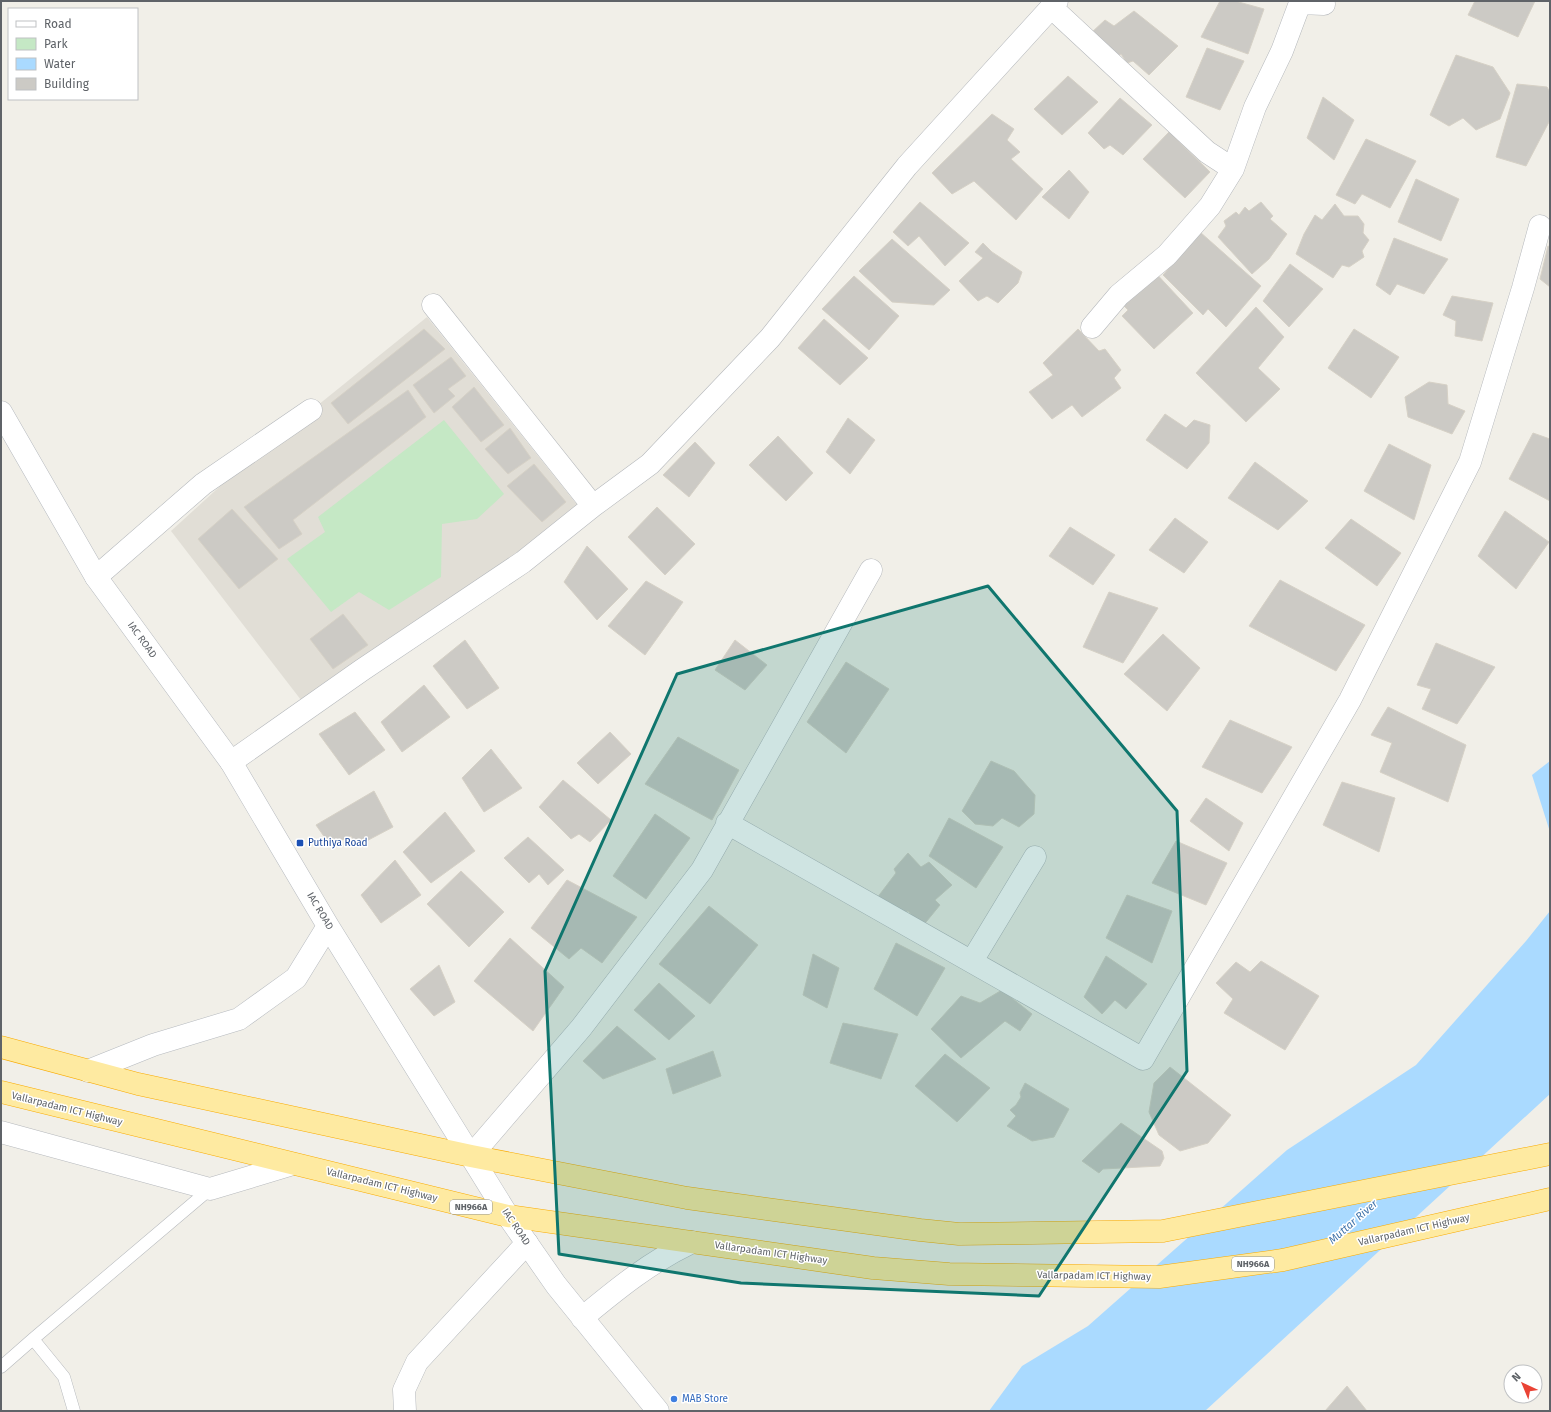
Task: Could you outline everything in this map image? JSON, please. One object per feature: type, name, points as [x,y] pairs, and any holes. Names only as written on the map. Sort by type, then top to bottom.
[{"type":"highway","points":[[1,1047],[138,1084],[471,1156],[687,1198],[959,1234],[1163,1231],[1550,1154]]},
{"type":"highway","name":"Vallarpadam ICT Highway","points":[[1,1092],[508,1216],[873,1268],[949,1274],[1159,1276],[1283,1260],[1550,1199]]},
{"type":"street","points":[[1092,328],[1118,295],[1167,255],[1210,206],[1233,169],[1255,107],[1282,51],[1300,3],[1324,4]]},
{"type":"street","points":[[231,762],[362,670],[523,562],[592,506],[650,464],[770,338],[907,166],[1054,4],[1207,152],[1233,169]]},
{"type":"street","points":[[728,823],[1143,1059],[1350,700],[1470,462],[1523,288],[1540,226]]},
{"type":"street","points":[[433,304],[592,506]]},
{"type":"street","points":[[96,577],[203,484],[311,410]]},
{"type":"street","name":"IAC ROAD","points":[[1,412],[96,577],[231,762],[328,926],[508,1216],[556,1285],[654,1406]]},
{"type":"street","points":[[471,1156],[581,1028],[702,870],[871,570]]},
{"type":"street","points":[[972,961],[1035,857]]},
{"type":"street","points":[[88,1071],[153,1045],[239,1018],[296,978],[328,926]]},
{"type":"street","points":[[1,1132],[210,1189],[293,1164]]},
{"type":"street","points":[[582,1318],[618,1288],[660,1259],[692,1242]]},
{"type":"street","points":[[405,1411],[404,1390],[418,1362],[527,1243]]},
{"type":"lane","points":[[1,1367],[33,1338],[210,1189]]},
{"type":"lane","points":[[33,1338],[64,1377],[74,1411]]},
{"type":"highlighted area","points":[[988,586],[1177,811],[1187,1071],[1039,1296],[741,1283],[559,1254],[545,971],[677,674]]},
{"type":"shaded area","points":[[427,317],[578,506],[470,588],[301,700],[171,531],[240,468]]},
{"type":"green space","points":[[444,420],[504,494],[477,519],[442,524],[441,577],[389,610],[359,592],[331,612],[287,559],[325,532],[318,517]]},
{"type":"water","points":[[1550,761],[1550,832],[1532,775]]},
{"type":"water","name":"Muttar River","points":[[1550,911],[1550,1094],[1205,1411],[989,1411],[1022,1366],[1088,1326],[1287,1150],[1416,1065],[1526,941]]},
{"type":"building","points":[[1220,1],[1235,1],[1264,9],[1248,54],[1201,37]]},
{"type":"building","points":[[1475,1],[1535,1],[1518,37],[1468,15]]},
{"type":"building","points":[[1134,11],[1178,46],[1149,75],[1133,61],[1127,63],[1121,54],[1116,57],[1091,33],[1105,20],[1114,26]]},
{"type":"building","points":[[1207,48],[1244,61],[1220,110],[1186,97]]},
{"type":"building","points":[[1456,55],[1493,67],[1510,93],[1500,119],[1476,130],[1463,118],[1449,126],[1430,115]]},
{"type":"building","points":[[1068,76],[1098,102],[1062,135],[1034,109]]},
{"type":"building","points":[[1517,84],[1547,87],[1550,92],[1550,120],[1526,166],[1496,157]]},
{"type":"building","points":[[1323,97],[1354,120],[1334,160],[1307,138]]},
{"type":"building","points":[[1120,98],[1152,125],[1123,155],[1110,145],[1104,149],[1088,133]]},
{"type":"building","points":[[992,114],[1014,129],[1007,140],[1020,152],[1011,159],[1043,189],[1016,220],[974,181],[952,194],[932,173]]},
{"type":"building","points":[[1169,132],[1210,172],[1185,198],[1143,159]]},
{"type":"building","points":[[1366,139],[1416,161],[1390,208],[1362,194],[1355,204],[1336,195]]},
{"type":"building","points":[[1069,170],[1089,192],[1069,219],[1042,197]]},
{"type":"building","points":[[1416,179],[1459,199],[1441,241],[1398,222]]},
{"type":"building","points":[[920,202],[969,243],[945,266],[919,236],[908,246],[893,232]]},
{"type":"building","points":[[1261,202],[1273,216],[1270,219],[1287,234],[1269,259],[1252,274],[1218,237],[1226,226],[1224,221],[1236,212],[1239,215],[1245,207],[1249,211]]},
{"type":"building","points":[[1335,204],[1344,216],[1358,216],[1364,224],[1363,233],[1369,240],[1362,251],[1364,257],[1349,267],[1342,265],[1333,278],[1296,254],[1304,234],[1315,215],[1322,220]]},
{"type":"building","points":[[1200,232],[1261,286],[1226,327],[1208,309],[1203,315],[1163,275]]},
{"type":"building","points":[[1394,238],[1448,259],[1424,294],[1397,284],[1390,295],[1376,285]]},
{"type":"building","points":[[892,239],[950,290],[934,305],[892,302],[859,271]]},
{"type":"building","points":[[983,243],[992,252],[1022,272],[1018,283],[998,303],[987,296],[978,301],[959,281],[983,258],[975,252]]},
{"type":"building","points":[[1548,246],[1550,247],[1550,287],[1540,279]]},
{"type":"building","points":[[1290,264],[1323,289],[1289,327],[1263,301]]},
{"type":"building","points":[[1152,269],[1193,313],[1154,349],[1122,316],[1128,310],[1120,302]]},
{"type":"building","points":[[854,276],[899,316],[869,350],[822,309]]},
{"type":"building","points":[[1452,296],[1493,303],[1482,341],[1455,336],[1456,321],[1443,315]]},
{"type":"building","points":[[1256,307],[1284,337],[1258,368],[1280,389],[1246,422],[1196,373]]},
{"type":"building","points":[[824,319],[868,358],[840,385],[798,348]]},
{"type":"building","points":[[424,329],[445,349],[348,424],[331,403]]},
{"type":"building","points":[[1078,329],[1099,351],[1105,349],[1121,370],[1114,378],[1121,388],[1082,417],[1072,405],[1052,419],[1029,392],[1053,375],[1043,363]]},
{"type":"building","points":[[1354,329],[1399,357],[1371,398],[1328,368]]},
{"type":"building","points":[[451,357],[466,376],[448,389],[455,396],[434,413],[413,385]]},
{"type":"building","points":[[1429,382],[1447,385],[1448,404],[1465,411],[1452,434],[1408,417],[1405,397]]},
{"type":"building","points":[[474,387],[504,425],[481,442],[452,407]]},
{"type":"building","points":[[408,390],[426,417],[293,520],[302,534],[279,549],[244,507]]},
{"type":"building","points":[[1165,414],[1186,428],[1194,420],[1210,425],[1209,443],[1187,469],[1146,440]]},
{"type":"building","points":[[848,418],[875,440],[850,474],[826,452]]},
{"type":"building","points":[[510,428],[531,458],[508,474],[485,449]]},
{"type":"building","points":[[1533,433],[1550,439],[1550,501],[1509,479]]},
{"type":"building","points":[[778,436],[813,473],[786,501],[749,465]]},
{"type":"building","points":[[695,442],[715,463],[689,497],[663,475]]},
{"type":"building","points":[[1389,444],[1431,465],[1414,520],[1364,491]]},
{"type":"building","points":[[1255,462],[1308,501],[1278,530],[1228,498]]},
{"type":"building","points":[[534,464],[566,502],[542,522],[507,486]]},
{"type":"building","points":[[657,507],[695,544],[665,575],[628,537]]},
{"type":"building","points":[[232,509],[278,559],[239,589],[198,539]]},
{"type":"building","points":[[1505,511],[1549,542],[1516,589],[1478,556]]},
{"type":"building","points":[[1175,518],[1208,542],[1184,573],[1149,550]]},
{"type":"building","points":[[1351,519],[1401,553],[1377,586],[1325,548]]},
{"type":"building","points":[[1070,527],[1115,555],[1093,585],[1049,556]]},
{"type":"building","points":[[587,546],[628,589],[597,620],[564,582]]},
{"type":"building","points":[[1280,580],[1365,625],[1336,671],[1249,626]]},
{"type":"building","points":[[646,581],[683,602],[645,655],[608,626]]},
{"type":"building","points":[[1109,592],[1158,608],[1123,663],[1083,647]]},
{"type":"building","points":[[343,614],[368,645],[333,669],[310,639]]},
{"type":"building","points":[[1163,634],[1200,668],[1167,711],[1124,674]]},
{"type":"building","points":[[465,640],[499,688],[467,709],[433,666]]},
{"type":"building","points":[[735,640],[767,665],[745,690],[715,670]]},
{"type":"building","points":[[1436,643],[1495,667],[1457,724],[1422,709],[1431,689],[1417,685]]},
{"type":"building","points":[[846,662],[889,689],[846,753],[807,722]]},
{"type":"building","points":[[424,685],[450,717],[402,752],[381,722]]},
{"type":"building","points":[[1388,707],[1466,745],[1448,802],[1380,772],[1392,743],[1371,735]]},
{"type":"building","points":[[355,712],[385,750],[349,775],[319,734]]},
{"type":"building","points":[[1230,720],[1292,747],[1262,793],[1202,767]]},
{"type":"building","points":[[610,732],[631,754],[598,784],[577,763]]},
{"type":"building","points":[[678,737],[739,770],[712,820],[645,784]]},
{"type":"building","points":[[491,749],[522,788],[484,812],[462,778]]},
{"type":"building","points":[[991,761],[1014,771],[1035,795],[1034,814],[1019,827],[1002,818],[993,826],[975,824],[962,811]]},
{"type":"building","points":[[563,780],[611,820],[590,842],[579,834],[571,839],[539,807]]},
{"type":"building","points":[[1342,782],[1395,798],[1379,852],[1323,825]]},
{"type":"building","points":[[374,791],[393,827],[357,846],[351,836],[330,845],[316,825]]},
{"type":"building","points":[[1206,798],[1243,823],[1229,851],[1190,821]]},
{"type":"building","points":[[445,812],[475,851],[431,883],[403,852]]},
{"type":"building","points":[[655,814],[690,838],[646,899],[613,876]]},
{"type":"building","points":[[949,818],[1003,847],[976,888],[929,856]]},
{"type":"building","points":[[528,837],[564,870],[548,885],[539,874],[529,883],[504,858]]},
{"type":"building","points":[[1176,841],[1227,863],[1206,905],[1152,883]]},
{"type":"building","points":[[908,853],[921,867],[929,862],[952,885],[935,900],[940,905],[922,927],[908,911],[899,915],[877,898],[896,873],[894,869]]},
{"type":"building","points":[[395,860],[421,895],[381,923],[361,895]]},
{"type":"building","points":[[461,871],[504,912],[469,947],[427,904]]},
{"type":"building","points":[[567,880],[637,917],[602,963],[581,948],[569,959],[531,928]]},
{"type":"building","points":[[1127,895],[1172,911],[1152,963],[1106,938]]},
{"type":"building","points":[[709,906],[758,945],[710,1004],[659,964]]},
{"type":"building","points":[[510,938],[564,987],[533,1031],[474,981]]},
{"type":"building","points":[[896,943],[945,968],[917,1016],[874,989]]},
{"type":"building","points":[[813,954],[839,968],[827,1008],[803,995]]},
{"type":"building","points":[[1106,956],[1147,984],[1126,1009],[1115,1000],[1102,1014],[1084,997]]},
{"type":"building","points":[[1261,961],[1319,996],[1285,1050],[1224,1013],[1233,999],[1216,983],[1236,962],[1250,972]]},
{"type":"building","points":[[439,965],[455,1002],[434,1016],[410,989]]},
{"type":"building","points":[[659,983],[695,1016],[669,1040],[634,1010]]},
{"type":"building","points":[[1002,990],[1032,1014],[1020,1031],[1005,1021],[961,1058],[931,1029],[961,996],[980,1003]]},
{"type":"building","points":[[843,1023],[898,1034],[881,1079],[830,1063]]},
{"type":"building","points":[[617,1026],[656,1059],[603,1079],[583,1061]]},
{"type":"building","points":[[713,1051],[721,1076],[673,1094],[666,1069]]},
{"type":"building","points":[[945,1054],[990,1088],[957,1122],[915,1086]]},
{"type":"building","points":[[1170,1067],[1231,1115],[1208,1143],[1180,1151],[1159,1135],[1149,1112],[1154,1083]]},
{"type":"building","points":[[1025,1083],[1069,1109],[1054,1137],[1032,1141],[1007,1126],[1016,1116],[1010,1110],[1016,1105],[1021,1097],[1020,1093]]},
{"type":"building","points":[[1121,1123],[1162,1151],[1164,1158],[1160,1166],[1103,1169],[1099,1173],[1082,1161]]},
{"type":"building","points":[[1347,1386],[1367,1411],[1325,1411]]},
{"type":"place","name":"Puthiya Road","points":[[300,843]]},
{"type":"place","name":"MAB Store","points":[[674,1399]]}]
